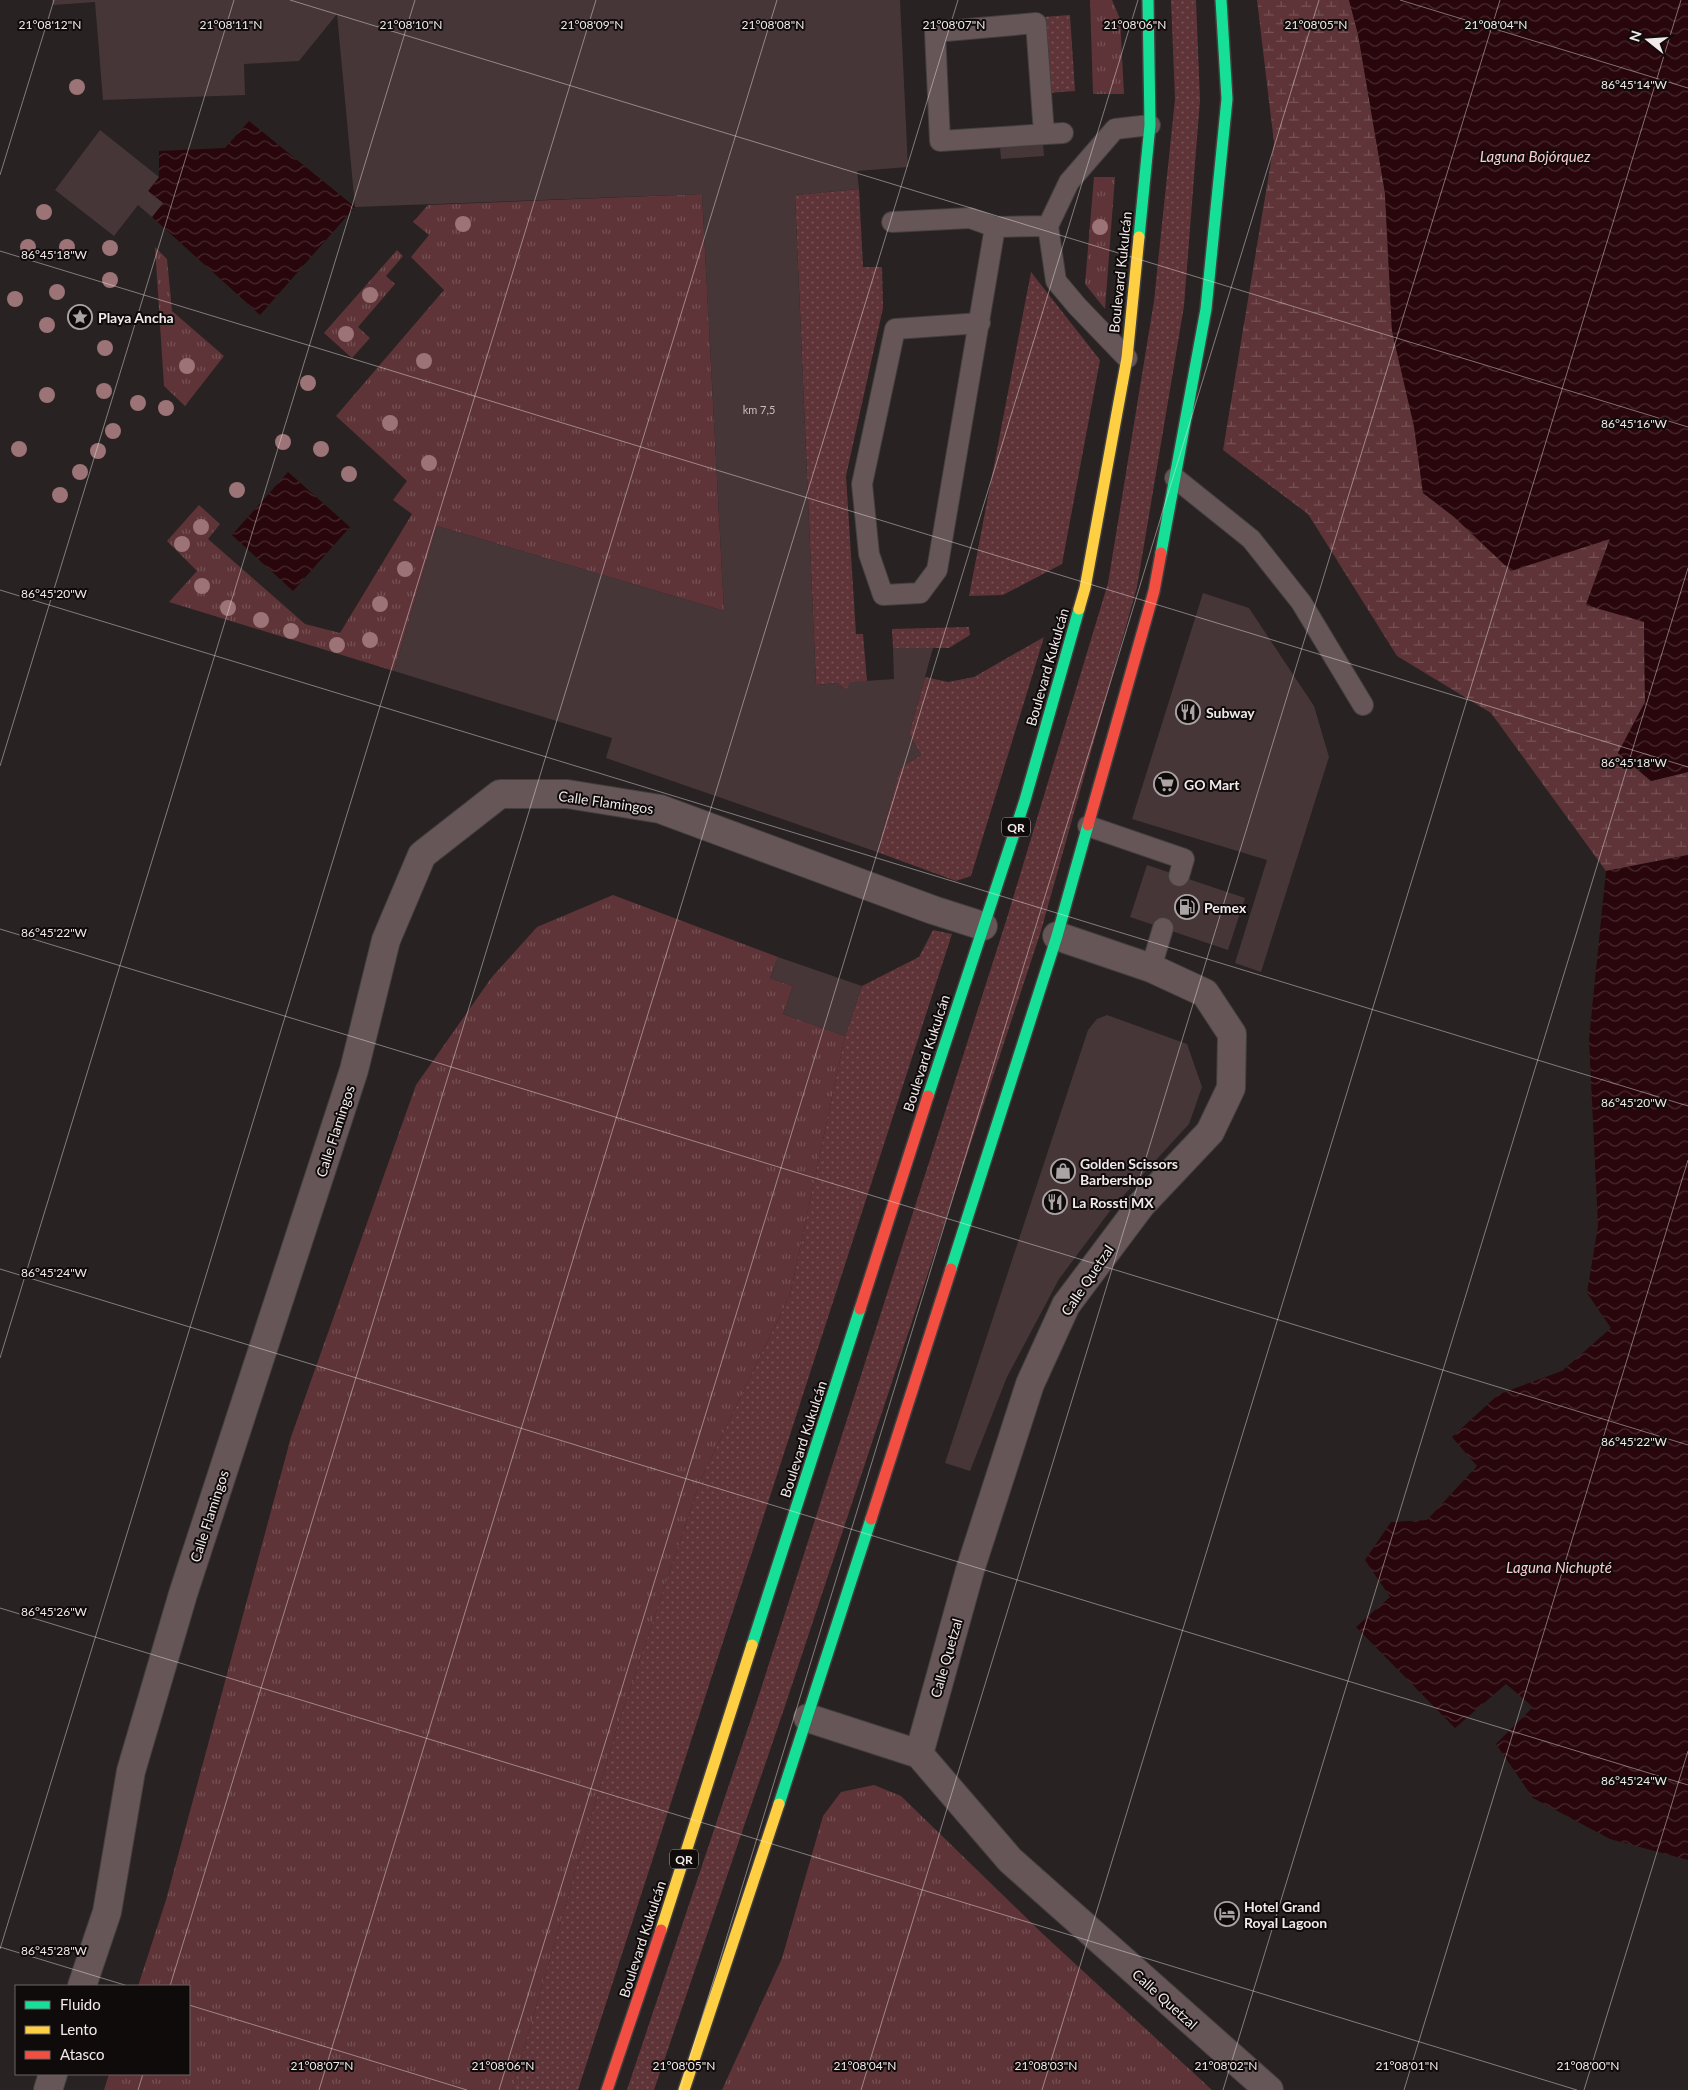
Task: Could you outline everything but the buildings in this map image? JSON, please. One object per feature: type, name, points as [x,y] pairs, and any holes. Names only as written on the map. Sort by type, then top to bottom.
[{"type":"main road","name":"Boulevard Kukulcán","points":[[608,2090],[1025,800],[1085,588],[1127,358],[1150,125],[1148,0]]},
{"type":"main road","points":[[684,2090],[808,1718],[1057,936],[1154,591],[1206,309],[1226,99],[1221,0]]},
{"type":"street","name":"Calle Flamingos","points":[[82,1985],[107,1912],[131,1771],[183,1594],[354,1070],[386,940],[422,855],[500,794],[567,794],[660,809],[933,910],[983,926]]},
{"type":"street","name":"Calle Quetzal","points":[[1057,936],[1151,968],[1205,994],[1232,1034],[1231,1088],[1210,1132],[1140,1205],[1066,1305],[1030,1384],[970,1570],[919,1754],[1010,1860],[1269,2090]]},
{"type":"street","points":[[808,1718],[919,1754]]},
{"type":"street","points":[[48,2090],[53,2075]]},
{"type":"lane","points":[[1036,23],[1054,133],[940,141],[935,32],[1036,23]]},
{"type":"lane","points":[[1127,358],[1077,306],[1056,281],[1048,226],[1069,182],[1115,129],[1150,125]]},
{"type":"lane","points":[[892,222],[970,218],[995,227],[1048,226]]},
{"type":"lane","points":[[980,323],[894,329],[862,484],[869,554],[883,595],[920,593],[937,570],[980,323],[995,227]]},
{"type":"lane","points":[[1175,478],[1251,538],[1301,602],[1363,705]]},
{"type":"lane","points":[[1088,826],[1184,859],[1179,876]]},
{"type":"lane","points":[[1151,968],[1163,928]]},
{"type":"green space","points":[[1090,0],[1112,0],[1120,19],[1124,94],[1093,94]]},
{"type":"green space","points":[[1171,0],[1196,0],[1200,100],[1184,306],[1137,587],[1041,931],[784,1709],[654,2090],[627,2090],[758,1698],[1007,918],[1108,583],[1154,301],[1175,99]]},
{"type":"green space","points":[[1257,0],[1349,0],[1358,34],[1385,193],[1392,331],[1414,426],[1423,493],[1453,516],[1610,538],[1586,605],[1644,621],[1645,702],[1618,753],[1651,781],[1688,772],[1688,855],[1606,871],[1491,713],[1397,656],[1308,514],[1223,450],[1274,143]]},
{"type":"green space","points":[[1070,15],[1075,91],[1048,93],[1043,17]]},
{"type":"green space","points":[[1094,177],[1115,177],[1105,309],[1085,284]]},
{"type":"green space","points":[[859,189],[863,267],[882,267],[883,308],[846,476],[856,634],[863,634],[867,681],[846,690],[837,683],[816,685],[795,195]]},
{"type":"green space","points":[[702,194],[724,611],[437,526],[394,671],[169,602],[197,571],[167,541],[199,505],[220,524],[208,539],[305,624],[340,633],[412,514],[393,500],[407,481],[336,416],[444,290],[411,257],[429,235],[413,222],[428,205]]},
{"type":"green space","points":[[155,247],[167,259],[172,311],[224,356],[185,406],[164,386]]},
{"type":"green space","points":[[397,250],[403,256],[386,276],[395,284],[358,327],[370,338],[352,358],[324,333]]},
{"type":"green space","points":[[1031,272],[1100,360],[1062,564],[1003,595],[969,596]]},
{"type":"green space","points":[[969,627],[970,635],[949,648],[893,648],[892,629]]},
{"type":"green space","points":[[1044,637],[971,876],[956,881],[877,852],[900,768],[921,755],[909,734],[925,677],[948,682],[974,677]]},
{"type":"green space","points":[[613,895],[778,957],[770,978],[793,986],[783,1014],[845,1036],[790,1295],[701,1479],[616,1731],[512,2090],[104,2090],[109,2075],[190,2075],[190,1985],[138,1985],[166,1900],[291,1437],[416,1085],[492,977],[537,927]]},
{"type":"green space","points":[[933,930],[952,934],[578,2090],[512,2090],[616,1731],[701,1479],[790,1295],[845,1036],[862,986],[919,957]]},
{"type":"green space","points":[[874,1785],[901,1796],[1044,1935],[1212,2090],[722,2090],[782,1958],[823,1816],[841,1792]]},
{"type":"water","name":"Laguna Bojórquez","points":[[1349,0],[1688,0],[1688,772],[1651,781],[1618,753],[1645,702],[1644,622],[1586,605],[1610,539],[1511,571],[1453,516],[1423,493],[1414,426],[1392,331],[1385,193],[1358,34]]},
{"type":"water","points":[[249,121],[355,207],[260,315],[152,217],[163,203],[148,191],[159,177],[159,151],[225,148]]},
{"type":"water","points":[[288,472],[350,527],[293,591],[232,535]]},
{"type":"water","name":"Laguna Nichupté","points":[[1688,855],[1688,1860],[1610,1839],[1533,1798],[1496,1744],[1533,1707],[1506,1684],[1455,1728],[1356,1627],[1390,1597],[1365,1560],[1391,1522],[1427,1520],[1477,1466],[1452,1437],[1499,1394],[1562,1371],[1611,1328],[1587,1293],[1598,1226],[1589,1039],[1606,871]]},
{"type":"traffic: fast","points":[[1139,237],[1150,125],[1148,0]]},
{"type":"traffic: fast","points":[[1161,553],[1206,309],[1227,99],[1221,0]]},
{"type":"traffic: fast","points":[[928,1096],[1025,800],[1079,609]]},
{"type":"traffic: fast","points":[[951,1269],[1057,936],[1088,825]]},
{"type":"traffic: fast","points":[[752,1645],[860,1309]]},
{"type":"traffic: fast","points":[[779,1804],[871,1519]]},
{"type":"traffic: slow","points":[[1079,609],[1085,588],[1127,358],[1139,237]]},
{"type":"traffic: slow","points":[[661,1930],[752,1645]]},
{"type":"traffic: slow","points":[[684,2090],[779,1804]]},
{"type":"traffic: jam","points":[[1088,825],[1154,591],[1161,553]]},
{"type":"traffic: jam","points":[[860,1309],[928,1096]]},
{"type":"traffic: jam","points":[[871,1519],[951,1269]]},
{"type":"traffic: jam","points":[[607,2090],[661,1930]]},
{"type":"place","name":"Playa Ancha","points":[[80,317]]},
{"type":"place","name":"Subway","points":[[1188,712]]},
{"type":"place","name":"GO Mart","points":[[1166,784]]},
{"type":"place","name":"Pemex","points":[[1187,907]]},
{"type":"place","name":"Golden Scissors Barbershop","points":[[1063,1171]]},
{"type":"place","name":"La Rossti MX","points":[[1055,1202]]},
{"type":"place","name":"Hotel Grand Royal Lagoon","points":[[1227,1914]]}]
